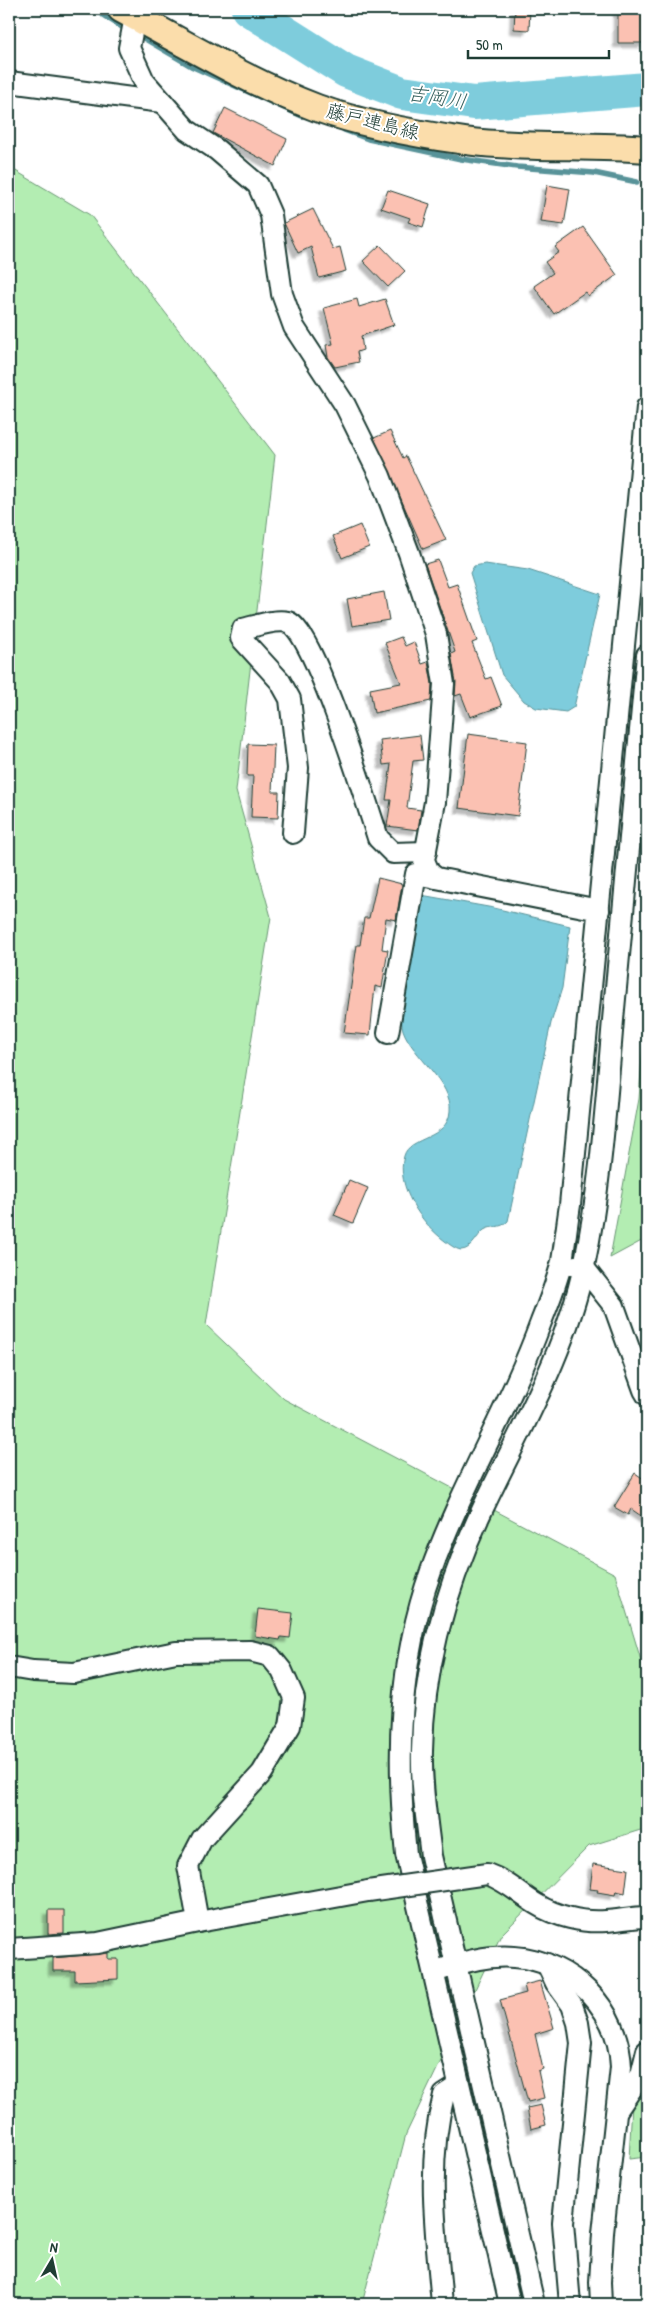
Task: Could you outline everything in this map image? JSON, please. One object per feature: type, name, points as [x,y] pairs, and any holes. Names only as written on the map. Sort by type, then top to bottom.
[{"type":"main road","name":"藤戸連島線","points":[[129,12],[266,85],[317,108],[341,116],[466,141],[647,149]]},
{"type":"street","points":[[129,12],[129,48],[144,81],[186,130],[216,150],[258,185],[271,216],[282,294],[294,327],[344,405],[380,476],[409,553],[436,634],[444,684],[435,802],[425,866],[436,878]]},
{"type":"street","points":[[9,82],[162,102]]},
{"type":"street","points":[[510,2304],[458,2086],[434,1972],[406,1854],[400,1801],[399,1751],[402,1698],[413,1630],[434,1563],[458,1504],[527,1361],[561,1262],[570,1205],[647,407]]},
{"type":"street","points":[[293,833],[298,768],[290,699],[280,681],[241,638],[243,629],[275,622],[288,622],[298,629],[311,653],[330,698],[378,838],[393,853],[426,852]]},
{"type":"street","points":[[534,2304],[431,1856],[424,1802],[422,1753],[425,1698],[436,1636],[452,1581],[482,1510],[550,1370],[572,1311],[584,1268],[594,1206],[606,1105],[647,655]]},
{"type":"street","points":[[388,1033],[416,874],[599,910]]},
{"type":"street","points":[[561,1262],[584,1268],[614,1306],[647,1395]]},
{"type":"street","points":[[9,1667],[33,1671],[74,1673],[176,1652],[250,1651],[270,1656],[282,1671],[294,1698],[290,1726],[262,1773],[202,1839],[188,1866],[198,1922]]},
{"type":"street","points":[[9,1949],[98,1942],[368,1891],[487,1874],[504,1880],[536,1904],[565,1917],[606,1921],[627,1917],[647,1917]]},
{"type":"street","points":[[434,1972],[455,1965],[492,1957],[515,1957],[547,1964],[566,1973],[587,1990],[603,2008],[615,2029],[620,2047],[621,2067],[603,2233],[600,2282],[601,2304]]},
{"type":"street","points":[[547,1964],[556,1983],[572,2005],[578,2023],[581,2043],[563,2222],[570,2304]]},
{"type":"street","points":[[616,2112],[641,2074],[647,2051]]},
{"type":"street","points":[[442,2304],[433,2155],[436,2124],[444,2096],[458,2086]]},
{"type":"green space","points":[[9,167],[90,215],[275,455],[236,791],[271,917],[206,1325],[284,1399],[615,1574],[647,1680],[647,1828],[589,1846],[501,1935],[406,2134],[362,2304],[9,2304]]},
{"type":"green space","points":[[647,987],[647,1238],[610,1258],[639,1099]]},
{"type":"green space","points":[[647,2080],[647,2157],[629,2159],[632,2104]]},
{"type":"water","points":[[485,564],[528,570],[600,594],[574,707],[566,712],[536,708],[524,701],[502,675],[470,573],[474,566]]},
{"type":"water","points":[[421,895],[494,908],[570,926],[562,988],[551,1023],[508,1221],[502,1225],[484,1230],[468,1248],[461,1250],[454,1248],[428,1225],[412,1203],[403,1180],[402,1168],[407,1150],[443,1127],[448,1120],[450,1111],[445,1090],[408,1040],[403,1030],[402,1004],[404,986]]},
{"type":"building","points":[[515,9],[530,9],[529,30],[514,29]]},
{"type":"building","points":[[618,9],[646,9],[646,43],[618,43]]},
{"type":"building","points":[[225,108],[287,139],[275,166],[213,133]]},
{"type":"building","points":[[547,185],[570,189],[564,225],[541,222]]},
{"type":"building","points":[[388,190],[430,204],[423,227],[408,222],[410,218],[381,208]]},
{"type":"building","points":[[313,209],[333,249],[340,247],[346,271],[319,278],[311,247],[298,253],[284,223]]},
{"type":"building","points":[[583,227],[617,275],[588,296],[585,292],[554,314],[534,286],[553,273],[545,262],[559,252],[555,247]]},
{"type":"building","points":[[380,245],[405,271],[388,287],[363,261]]},
{"type":"building","points":[[357,299],[359,307],[385,299],[394,325],[361,336],[363,350],[357,352],[359,362],[335,367],[328,357],[326,345],[333,344],[324,308]]},
{"type":"building","points":[[390,431],[403,458],[406,456],[446,540],[423,549],[374,438]]},
{"type":"building","points":[[360,525],[369,547],[342,558],[333,536]]},
{"type":"building","points":[[438,560],[448,587],[457,584],[477,641],[472,643],[486,679],[491,677],[502,706],[470,717],[461,694],[455,696],[456,682],[451,654],[455,652],[425,564]]},
{"type":"building","points":[[384,592],[389,620],[352,626],[347,599]]},
{"type":"building","points":[[401,637],[405,646],[414,642],[422,664],[428,662],[432,684],[431,701],[374,713],[370,689],[401,683],[385,643]]},
{"type":"building","points":[[468,734],[527,742],[518,816],[459,808]]},
{"type":"building","points":[[420,735],[423,760],[413,761],[407,808],[421,810],[418,830],[387,826],[391,800],[386,800],[391,764],[383,765],[380,740]]},
{"type":"building","points":[[248,744],[274,745],[272,792],[279,792],[278,818],[251,817],[253,776],[247,776]]},
{"type":"building","points":[[378,878],[402,884],[396,920],[386,918],[382,949],[388,950],[382,988],[375,986],[370,1035],[344,1033],[357,945],[360,945],[364,918],[369,918]]},
{"type":"building","points":[[349,1180],[368,1188],[353,1223],[334,1215]]},
{"type":"building","points":[[635,1473],[647,1481],[647,1520],[631,1509],[628,1515],[614,1507]]},
{"type":"building","points":[[258,1609],[293,1613],[290,1638],[281,1637],[280,1640],[255,1636]]},
{"type":"building","points":[[593,1864],[628,1869],[625,1893],[616,1891],[615,1895],[590,1889]]},
{"type":"building","points":[[48,1910],[64,1910],[64,1933],[48,1934]]},
{"type":"building","points":[[108,1953],[108,1959],[118,1959],[118,1979],[75,1981],[75,1971],[53,1971],[53,1958]]},
{"type":"building","points":[[540,1981],[554,2028],[535,2034],[543,2069],[538,2071],[544,2098],[528,2102],[500,2000],[526,1993],[524,1985]]},
{"type":"building","points":[[541,2105],[546,2125],[531,2129],[527,2108]]},
{"type":"waterway","points":[[93,9],[125,29]]},
{"type":"waterway","name":"吉岡川","points":[[248,9],[346,71],[402,93],[474,103],[647,89]]},
{"type":"waterway","points":[[145,39],[191,66],[302,116]]},
{"type":"waterway","points":[[344,130],[368,139],[461,159],[517,167],[594,173],[637,182]]}]
